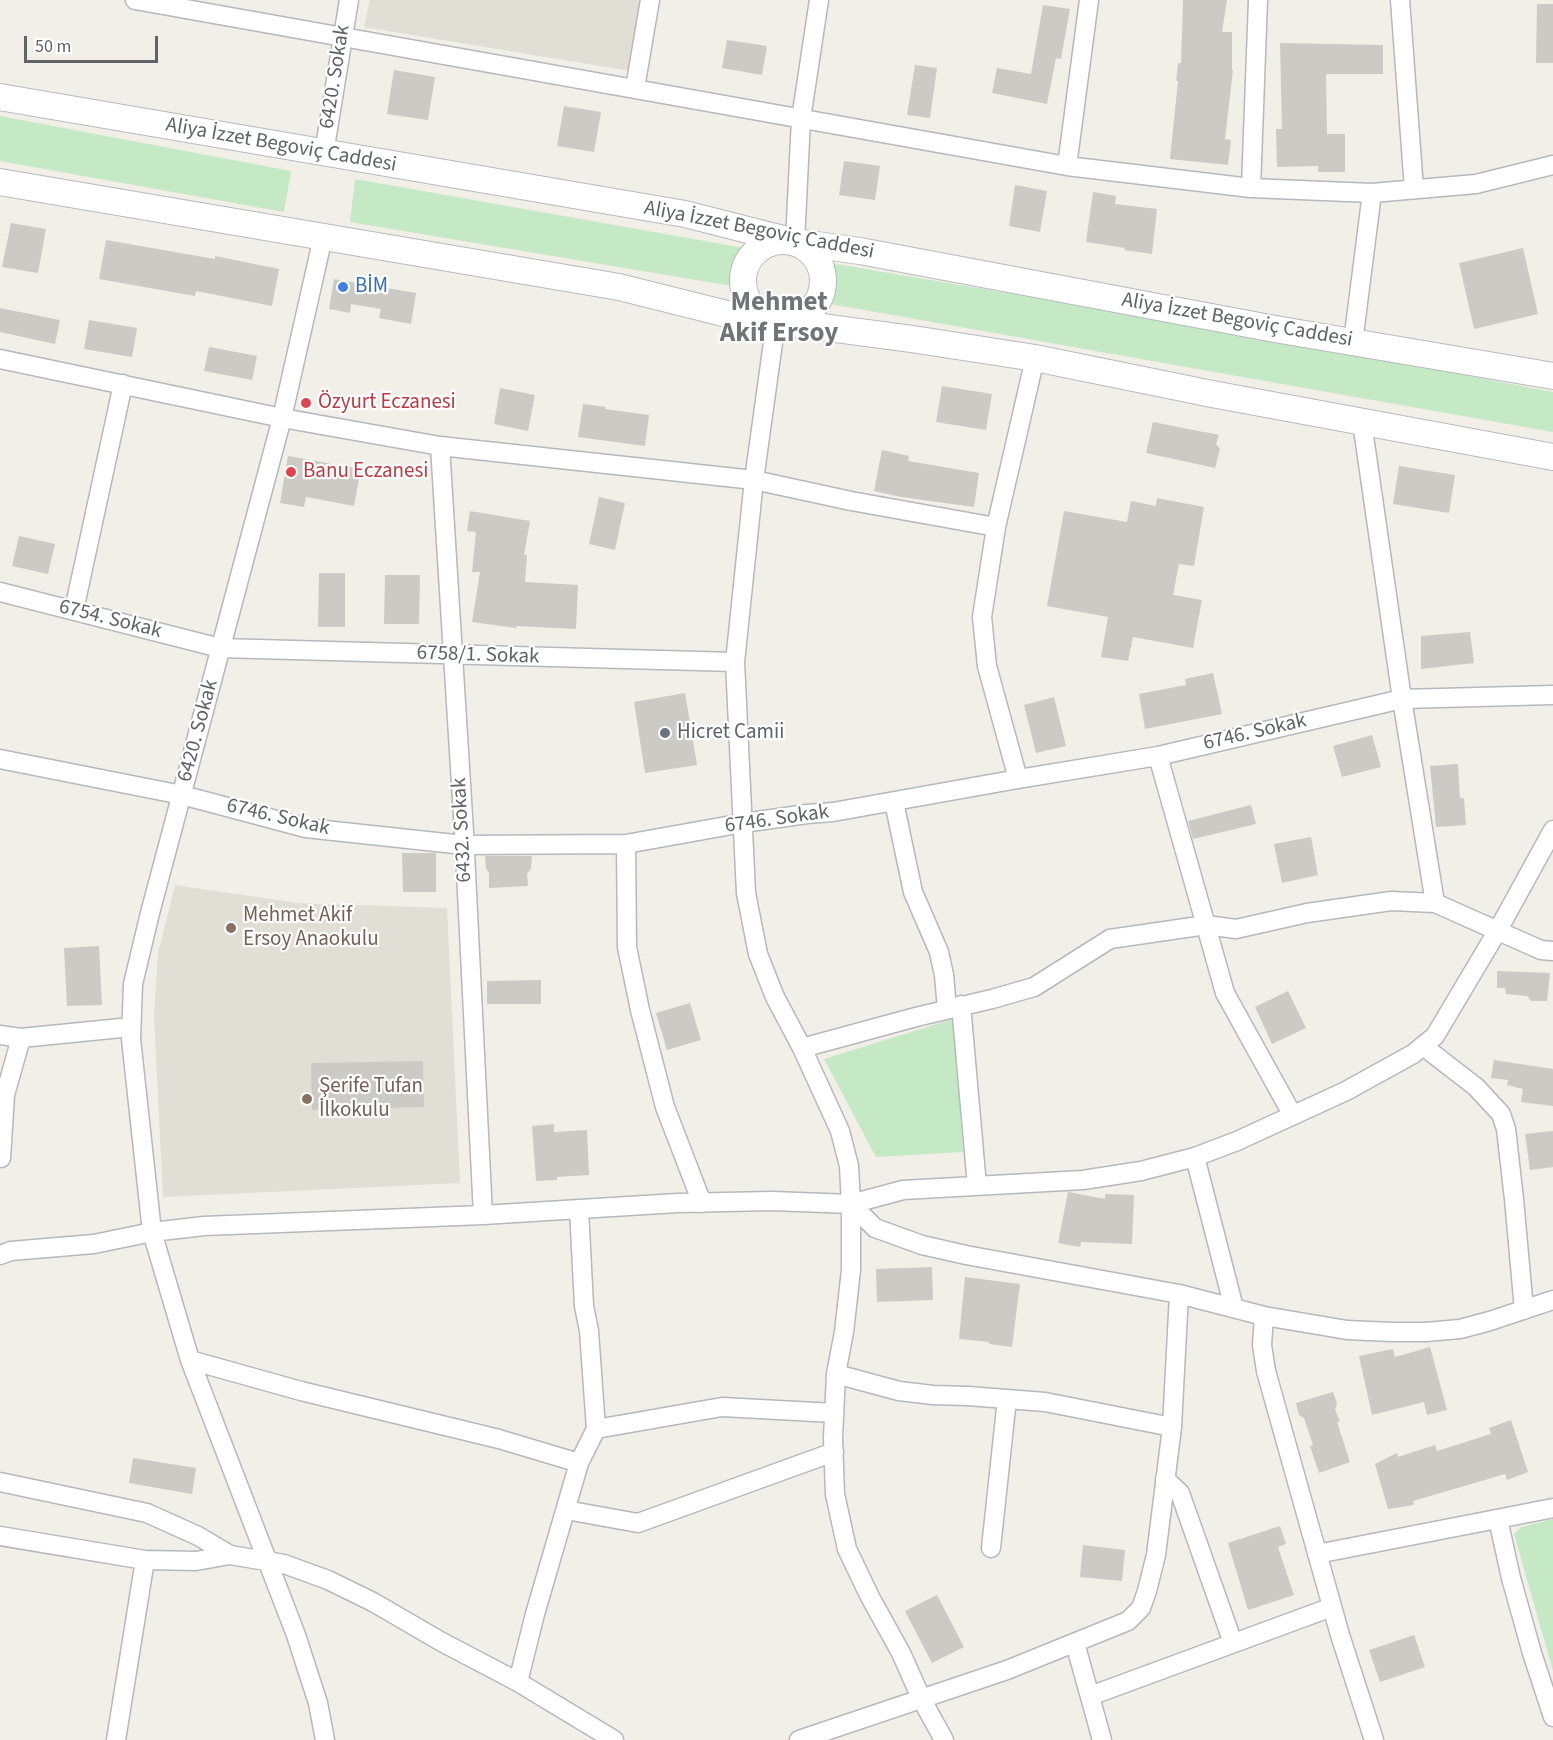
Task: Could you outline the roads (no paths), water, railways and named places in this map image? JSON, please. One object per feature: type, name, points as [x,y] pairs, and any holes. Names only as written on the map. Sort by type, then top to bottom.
[{"type":"main road","name":"Aliya İzzet Begoviç Caddesi","points":[[0,98],[685,214],[795,242],[860,251],[1353,342],[1553,376]]},
{"type":"main road","points":[[0,183],[619,287],[731,315],[1035,358],[1212,394],[1553,457]]},
{"type":"main road","points":[[782,240],[795,242],[807,248],[816,258],[822,270],[823,283],[820,297],[813,308],[803,316],[790,321],[776,321],[764,317],[753,309],[742,285],[743,272],[748,260],[768,243],[782,240]]},
{"type":"street","points":[[135,0],[1067,166],[1251,188],[1372,193],[1476,184],[1553,165]]},
{"type":"street","name":"6420. Sokak","points":[[324,153],[349,0]]},
{"type":"street","points":[[635,88],[650,0]]},
{"type":"street","points":[[795,242],[801,119],[819,0]]},
{"type":"street","points":[[1067,166],[1089,0]]},
{"type":"street","points":[[1251,188],[1258,0]]},
{"type":"street","points":[[1400,0],[1414,189]]},
{"type":"street","points":[[1353,342],[1372,193]]},
{"type":"street","name":"6420. Sokak","points":[[324,237],[282,418],[150,913],[133,984],[131,1039],[152,1232],[190,1360],[296,1635],[314,1691],[325,1740]]},
{"type":"street","points":[[776,321],[754,480],[735,662],[746,893],[758,954],[775,997],[802,1048],[840,1131],[849,1167],[851,1270],[844,1332],[836,1374],[835,1494],[848,1549],[870,1597],[944,1740]]},
{"type":"street","points":[[0,358],[282,418],[440,446],[754,480],[851,501],[996,527]]},
{"type":"street","points":[[1018,779],[987,666],[982,617],[996,527],[1035,358]]},
{"type":"street","points":[[74,610],[123,384]]},
{"type":"street","points":[[1362,422],[1402,699],[1435,903]]},
{"type":"street","name":"6432. Sokak","points":[[440,446],[465,845],[483,1215]]},
{"type":"street","name":"6754. Sokak","points":[[0,592],[220,648]]},
{"type":"street","name":"6758/1. Sokak","points":[[220,648],[735,662]]},
{"type":"street","name":"6746. Sokak","points":[[0,759],[182,795],[306,828],[465,845],[626,844],[743,823],[894,802],[1158,756],[1402,699],[1553,695]]},
{"type":"street","points":[[1158,756],[1225,993],[1292,1114]]},
{"type":"street","points":[[894,802],[913,892],[939,952],[954,1007],[977,1186]]},
{"type":"street","points":[[0,1255],[11,1251],[94,1244],[152,1232],[204,1226],[483,1215],[702,1203],[772,1201],[851,1204],[903,1190],[1083,1180],[1140,1171],[1195,1157],[1237,1141],[1346,1091],[1413,1054],[1435,1036],[1553,830]]},
{"type":"street","points":[[626,844],[627,947],[640,1010],[665,1107],[702,1203]]},
{"type":"street","points":[[802,1048],[1034,987],[1110,939],[1206,925],[1236,929],[1307,913],[1390,901],[1435,903],[1541,950],[1553,951]]},
{"type":"street","points":[[0,1035],[21,1038],[131,1027]]},
{"type":"street","points":[[1,1158],[5,1095],[21,1038]]},
{"type":"street","points":[[1423,1046],[1476,1087],[1502,1114],[1506,1129],[1514,1199],[1524,1310]]},
{"type":"street","points":[[1195,1157],[1234,1308]]},
{"type":"street","points":[[851,1204],[875,1228],[922,1245],[1179,1294],[1264,1316],[1347,1330],[1426,1332],[1460,1329],[1553,1300]]},
{"type":"street","points":[[518,1682],[535,1614],[579,1463],[596,1429],[589,1331],[584,1306],[579,1209]]},
{"type":"street","points":[[799,1740],[1007,1670],[1128,1621],[1141,1608],[1148,1591],[1156,1555],[1172,1427],[1179,1294]]},
{"type":"street","points":[[1264,1316],[1262,1346],[1266,1371],[1332,1607],[1374,1740]]},
{"type":"street","points":[[190,1360],[301,1391],[499,1439],[579,1463]]},
{"type":"street","points":[[836,1374],[899,1390],[933,1395],[1045,1402],[1172,1427]]},
{"type":"street","points":[[992,1548],[1007,1399]]},
{"type":"street","points":[[596,1429],[722,1407],[834,1413]]},
{"type":"street","points":[[566,1510],[638,1523],[834,1452]]},
{"type":"street","points":[[1165,1479],[1180,1493],[1233,1643]]},
{"type":"street","points":[[0,1482],[147,1513],[198,1536],[230,1555]]},
{"type":"street","points":[[1317,1554],[1553,1508]]},
{"type":"street","points":[[1498,1519],[1511,1578],[1553,1717]]},
{"type":"street","points":[[0,1536],[145,1560],[196,1560],[230,1555],[284,1564],[328,1580],[373,1602],[518,1682],[614,1740]]},
{"type":"street","points":[[116,1740],[145,1560]]},
{"type":"street","points":[[1089,1696],[1332,1607]]},
{"type":"street","points":[[1075,1643],[1102,1740]]},
{"type":"place","name":"BİM","points":[[343,287]]},
{"type":"place","name":"Özyurt Eczanesi","points":[[306,403]]},
{"type":"place","name":"Banu Eczanesi","points":[[291,472]]},
{"type":"place","name":"Hicret Camii","points":[[665,733]]},
{"type":"place","name":"Mehmet Akif Ersoy Anaokulu","points":[[231,928]]},
{"type":"place","name":"Şerife Tufan İlkokulu","points":[[307,1099]]},
{"type":"district","name":"Mehmet Akif Ersoy","points":[[779,320]]}]
